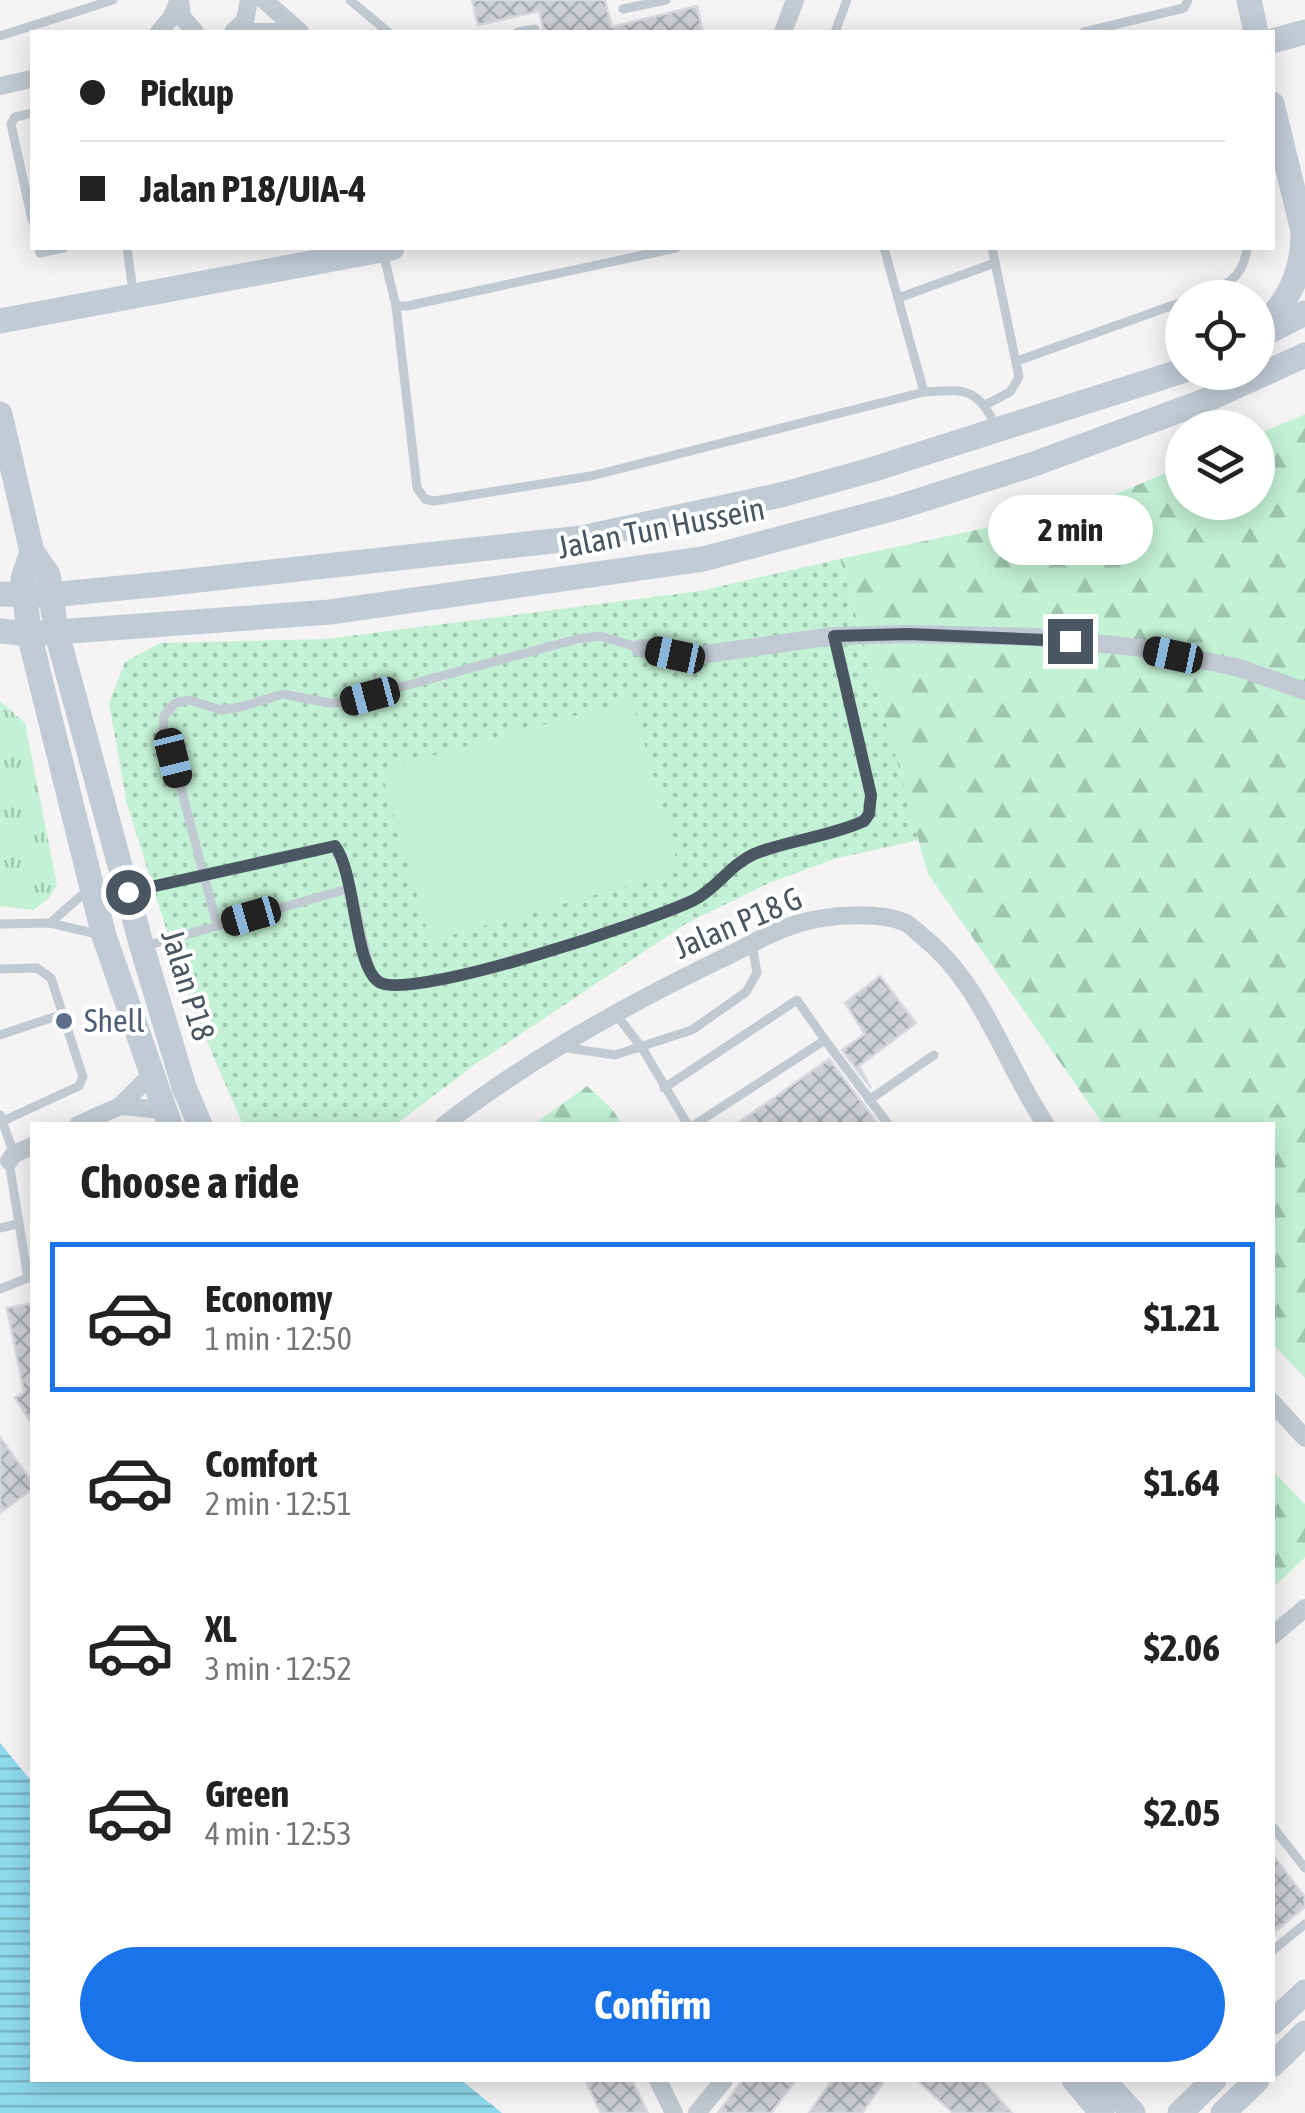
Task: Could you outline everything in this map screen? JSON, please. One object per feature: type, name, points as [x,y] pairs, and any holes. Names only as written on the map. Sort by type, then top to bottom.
[{"type":"main road","points":[[1249,0],[1256,30]]},
{"type":"main road","points":[[1275,40],[1305,32]]},
{"type":"main road","points":[[1275,116],[1304,237],[1303,256],[1287,300],[1275,314]]},
{"type":"main road","points":[[0,321],[376,250]]},
{"type":"main road","points":[[1275,327],[1305,314]]},
{"type":"main road","name":"Jalan Tun Hussein","points":[[0,631],[29,634],[330,612],[704,559],[898,507],[1034,464],[1202,402],[1305,355]]},
{"type":"main road","name":"Jalan Tun Hussein","points":[[12,595],[581,538],[781,494],[1000,431],[1165,377]]},
{"type":"main road","points":[[0,414],[32,552]]},
{"type":"main road","name":"Jalan P18","points":[[32,552],[48,575],[56,630],[142,947],[184,1087],[199,1122]]},
{"type":"main road","name":"Jalan P18","points":[[32,552],[12,595],[29,634],[104,936],[166,1118]]},
{"type":"main road","points":[[1275,2020],[1305,1992]]},
{"type":"main road","points":[[1275,2061],[1305,2033]]},
{"type":"main road","points":[[1076,2082],[1102,2113]]},
{"type":"main road","points":[[1106,2082],[1133,2113]]},
{"type":"main road","points":[[1180,2113],[1212,2082]]},
{"type":"main road","points":[[1223,2113],[1255,2082]]},
{"type":"street","points":[[160,30],[179,0]]},
{"type":"street","points":[[179,0],[182,17],[193,30]]},
{"type":"street","points":[[236,30],[245,21],[249,0]]},
{"type":"street","points":[[264,0],[298,30]]},
{"type":"street","points":[[784,30],[796,0]]},
{"type":"street","points":[[0,86],[30,79]]},
{"type":"street","points":[[640,648],[692,656],[834,636],[1034,637],[1142,648],[1236,667],[1305,691]]},
{"type":"street","name":"Jalan P18 G","points":[[448,1122],[614,1013],[799,923],[858,914],[905,922],[939,950],[992,1024],[1044,1122]]},
{"type":"street","points":[[85,1122],[120,1106],[150,1075]]},
{"type":"street","points":[[120,1106],[166,1118]]},
{"type":"street","points":[[12,1157],[30,1147]]},
{"type":"street","points":[[1275,1405],[1305,1438]]},
{"type":"street","points":[[1275,1633],[1305,1608]]},
{"type":"street","points":[[659,2082],[674,2113]]},
{"type":"street","points":[[697,2113],[722,2082]]},
{"type":"lane","points":[[0,36],[113,0]]},
{"type":"lane","points":[[350,0],[386,30]]},
{"type":"lane","points":[[623,9],[666,0]]},
{"type":"lane","points":[[836,30],[847,0]]},
{"type":"lane","points":[[1092,30],[1184,8],[1188,0]]},
{"type":"lane","points":[[529,30],[535,29]]},
{"type":"lane","points":[[30,114],[16,117],[12,124],[30,210]]},
{"type":"lane","points":[[126,250],[134,294]]},
{"type":"lane","points":[[387,250],[417,488],[425,499],[434,501],[592,476],[924,392],[962,390],[975,394],[1000,431]]},
{"type":"lane","points":[[396,306],[666,250]]},
{"type":"lane","points":[[885,250],[924,392]]},
{"type":"lane","points":[[985,405],[1016,386],[1019,378],[992,250]]},
{"type":"lane","points":[[1233,280],[1244,266],[1247,250]]},
{"type":"lane","points":[[898,298],[995,264]]},
{"type":"lane","points":[[1017,361],[1165,308]]},
{"type":"lane","points":[[217,925],[164,736],[167,709],[181,701],[222,710],[283,694],[330,703],[346,702],[588,637],[600,636],[640,648]]},
{"type":"lane","points":[[128,892],[329,845],[339,851],[371,974],[383,984],[405,987],[472,972],[646,921],[710,891],[751,856],[864,821],[869,814],[871,795],[834,636]]},
{"type":"lane","points":[[50,923],[91,887]]},
{"type":"lane","points":[[142,947],[350,888]]},
{"type":"lane","points":[[0,924],[50,923],[104,936]]},
{"type":"lane","points":[[561,1046],[615,1055],[692,1030],[746,992],[757,973],[752,944]]},
{"type":"lane","points":[[0,969],[38,968],[51,978],[82,1082],[1,1118],[12,1157],[17,1224],[30,1277],[0,1288]]},
{"type":"lane","points":[[664,1088],[798,1000],[886,1122]]},
{"type":"lane","points":[[614,1013],[642,1048],[689,1122]]},
{"type":"lane","points":[[0,1034],[63,1014]]},
{"type":"lane","points":[[696,1122],[825,1040]]},
{"type":"lane","points":[[869,1100],[934,1055]]},
{"type":"lane","points":[[0,1228],[17,1224]]},
{"type":"lane","points":[[1275,1830],[1305,1868]]},
{"type":"lane","points":[[1275,1949],[1305,1924]]},
{"type":"green space","points":[[1305,414],[1305,1378],[1275,1346],[1275,1122],[1102,1122],[928,874],[840,559],[1088,506],[1165,473],[1165,520],[1275,520],[1275,427]]},
{"type":"green space","points":[[840,559],[919,840],[838,858],[771,882],[687,923],[473,1066],[399,1122],[242,1122],[187,995],[127,804],[109,703],[125,662],[160,643],[326,639],[700,591]]},
{"type":"green space","points":[[632,700],[680,871],[430,941],[381,770]]},
{"type":"green space","points":[[0,701],[25,723],[57,885],[48,899],[33,910],[0,906]]},
{"type":"green space","points":[[587,1086],[621,1122],[537,1122]]},
{"type":"green space","points":[[1275,1473],[1305,1504],[1305,1557],[1275,1586]]},
{"type":"water","points":[[0,1743],[30,1780],[30,2082],[463,2082],[502,2113],[0,2113]]},
{"type":"building","points":[[472,0],[605,0],[612,27],[697,6],[703,30],[544,30],[539,11],[478,25]]},
{"type":"building","points":[[880,976],[916,1023],[859,1066],[871,1088],[842,1050],[865,1034],[845,1003]]},
{"type":"building","points":[[829,1059],[877,1122],[739,1122]]},
{"type":"building","points":[[30,1303],[30,1421],[15,1398],[24,1392],[7,1308]]},
{"type":"building","points":[[0,1437],[30,1479],[30,1490],[0,1513]]},
{"type":"building","points":[[1275,1858],[1305,1897],[1305,1907],[1275,1932]]},
{"type":"building","points":[[586,2082],[633,2082],[648,2113],[601,2113]]},
{"type":"building","points":[[741,2082],[794,2082],[771,2113],[718,2113]]},
{"type":"building","points":[[831,2082],[884,2082],[862,2113],[809,2113]]},
{"type":"building","points":[[919,2082],[984,2082],[1012,2113],[953,2113]]},
{"type":"place","name":"Shell","points":[[64,1021]]},
{"type":"route","points":[[128,892],[335,846],[350,888],[371,974],[391,986],[442,980],[646,921],[710,891],[751,856],[864,821],[872,805],[871,795],[834,636],[909,634],[1070,641]]}]
